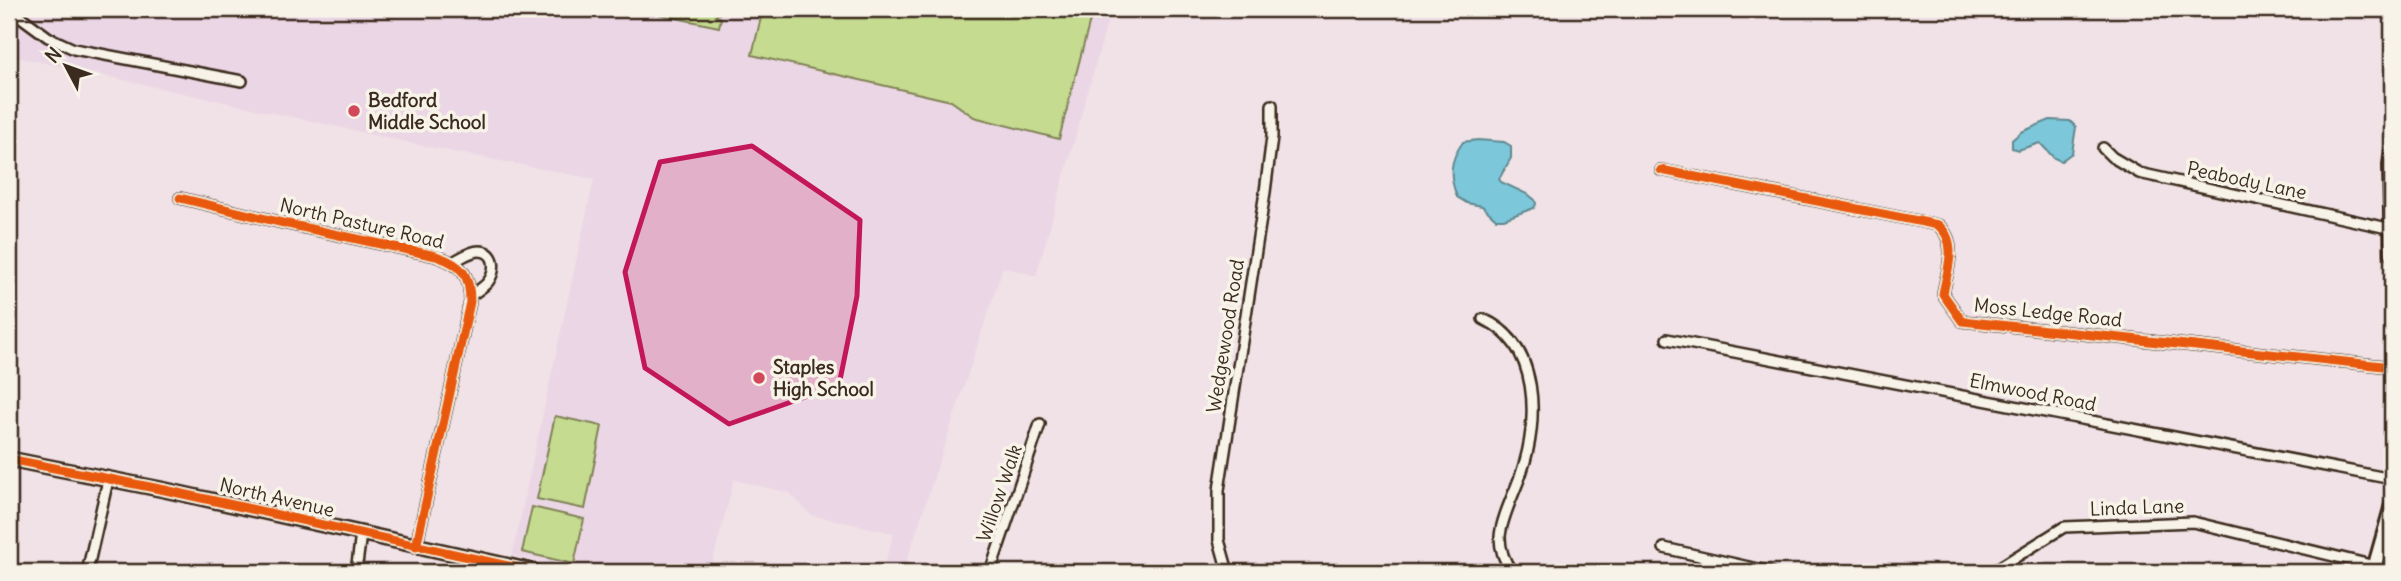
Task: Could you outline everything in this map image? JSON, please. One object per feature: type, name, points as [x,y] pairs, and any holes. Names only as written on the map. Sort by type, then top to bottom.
[{"type":"street","points":[[10,9],[48,37],[74,49],[242,81]]},
{"type":"street","name":"Wedgewood Road","points":[[1227,572],[1219,540],[1219,490],[1265,192],[1272,137],[1272,105]]},
{"type":"street","name":"Peabody Lane","points":[[2103,148],[2112,157],[2139,173],[2392,229]]},
{"type":"street","points":[[2392,150],[2392,253]]},
{"type":"street","name":"Moss Ledge Road","points":[[1661,170],[1938,225],[1947,235],[1951,246],[1943,294],[1962,321],[2392,367]]},
{"type":"street","name":"North Pasture Road","points":[[180,198],[453,262],[466,275],[470,296],[488,282],[493,271],[492,256],[487,252],[478,251],[453,262]]},
{"type":"street","points":[[416,547],[470,296]]},
{"type":"street","points":[[1483,319],[1504,332],[1520,354],[1528,373],[1532,420],[1529,447],[1500,533],[1502,556],[1512,572]]},
{"type":"street","name":"Elmwood Road","points":[[1667,339],[2392,479]]},
{"type":"street","name":"Willow Walk","points":[[990,572],[1040,424]]},
{"type":"street","name":"North Avenue","points":[[9,459],[165,490],[536,572]]},
{"type":"street","points":[[87,572],[108,480]]},
{"type":"street","points":[[2374,569],[2392,505]]},
{"type":"street","name":"Linda Lane","points":[[1992,572],[2064,527],[2193,522],[2374,569]]},
{"type":"street","points":[[356,572],[361,534]]},
{"type":"street","points":[[1664,548],[1771,572]]},
{"type":"street","points":[[463,572],[466,558]]},
{"type":"highlighted area","points":[[752,146],[860,220],[857,296],[839,385],[729,424],[645,368],[625,272],[660,162]]},
{"type":"shaded area","name":"Staples High School","points":[[9,9],[1111,9],[1036,276],[1003,267],[903,572],[882,572],[894,533],[811,515],[790,493],[734,480],[710,572],[587,572],[512,556],[594,179],[434,148],[13,56],[9,75]]},
{"type":"green space","points":[[633,9],[727,9],[715,16],[721,18],[719,27]]},
{"type":"green space","points":[[763,9],[1093,9],[1059,139],[974,117],[951,101],[752,55]]},
{"type":"green space","points":[[555,416],[602,426],[585,509],[537,499]]},
{"type":"green space","points":[[532,507],[584,519],[574,564],[522,552]]},
{"type":"water","points":[[2050,120],[2070,121],[2076,127],[2072,153],[2061,161],[2054,158],[2040,143],[2018,150],[2012,148],[2012,140],[2021,132]]},
{"type":"water","points":[[1463,142],[1504,142],[1511,146],[1511,158],[1499,179],[1529,195],[1535,200],[1534,208],[1504,219],[1496,219],[1482,206],[1467,203],[1457,197],[1452,175],[1455,156]]},
{"type":"cycle path","points":[[1661,170],[1938,225],[1950,248],[1943,294],[1962,321],[2392,367]]},
{"type":"cycle path","points":[[180,198],[436,256],[453,263],[463,272],[470,302],[416,547]]},
{"type":"cycle path","points":[[9,459],[165,490],[536,572]]},
{"type":"place","name":"Bedford Middle School","points":[[354,111]]},
{"type":"place","name":"Staples High School","points":[[759,378]]}]
